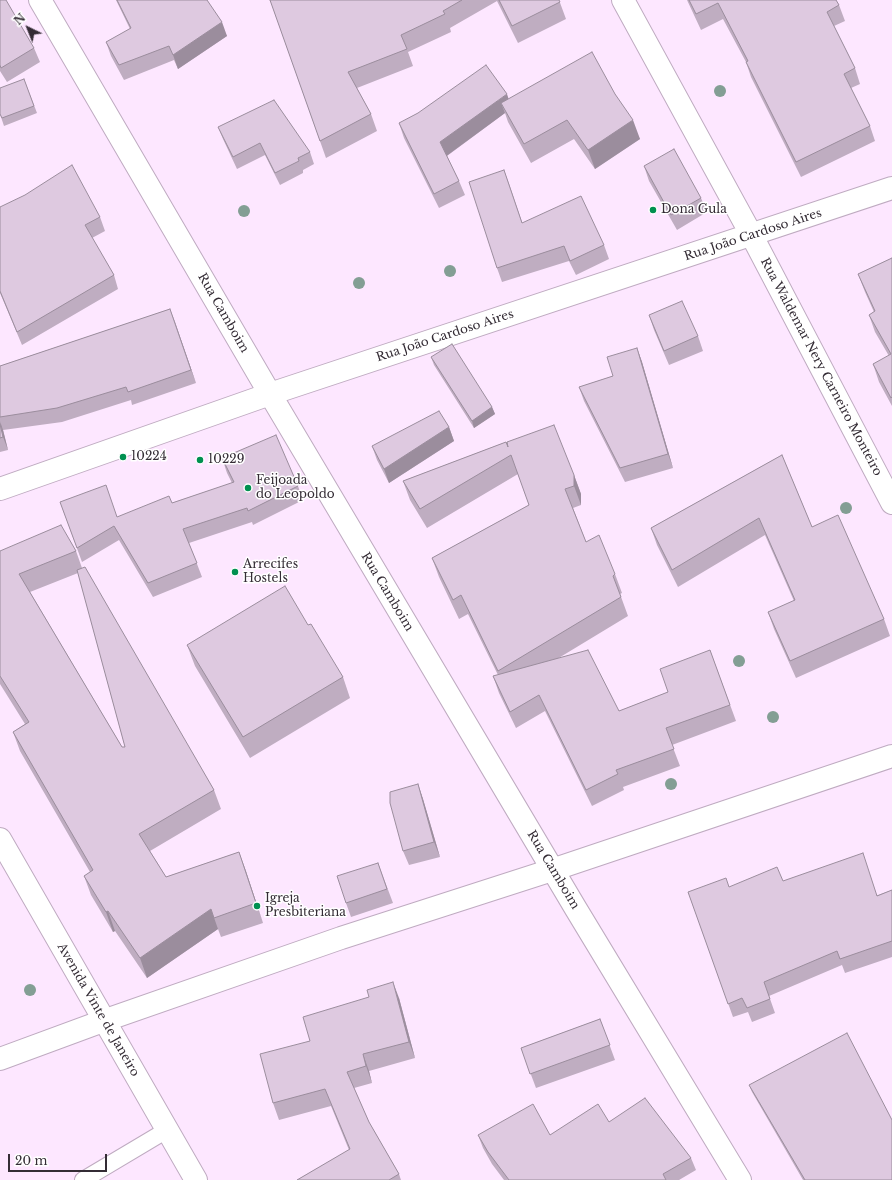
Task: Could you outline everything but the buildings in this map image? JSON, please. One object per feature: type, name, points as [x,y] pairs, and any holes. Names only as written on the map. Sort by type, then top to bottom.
[{"type":"street","name":"Rua Camboim","points":[[40,0],[270,394],[552,870],[740,1180]]},
{"type":"street","name":"Rua Waldemar Nery Carneiro Monteiro","points":[[623,0],[752,236],[892,504]]},
{"type":"street","name":"Rua João Cardoso Aires","points":[[0,489],[270,394],[752,236],[892,188]]},
{"type":"street","points":[[0,1059],[341,938],[552,870],[892,756]]},
{"type":"street","name":"Avenida Vinte de Janeiro","points":[[0,839],[196,1180]]},
{"type":"lane","points":[[83,1180],[167,1130]]},
{"type":"place","name":"Dona Gula","points":[[653,210]]},
{"type":"place","name":"10224","points":[[123,457]]},
{"type":"place","name":"10229","points":[[200,460]]},
{"type":"place","name":"Feijoada do Leopoldo","points":[[248,488]]},
{"type":"place","name":"Arrecifes Hostels","points":[[235,572]]},
{"type":"place","name":"Igreja Presbiteriana","points":[[257,906]]}]
